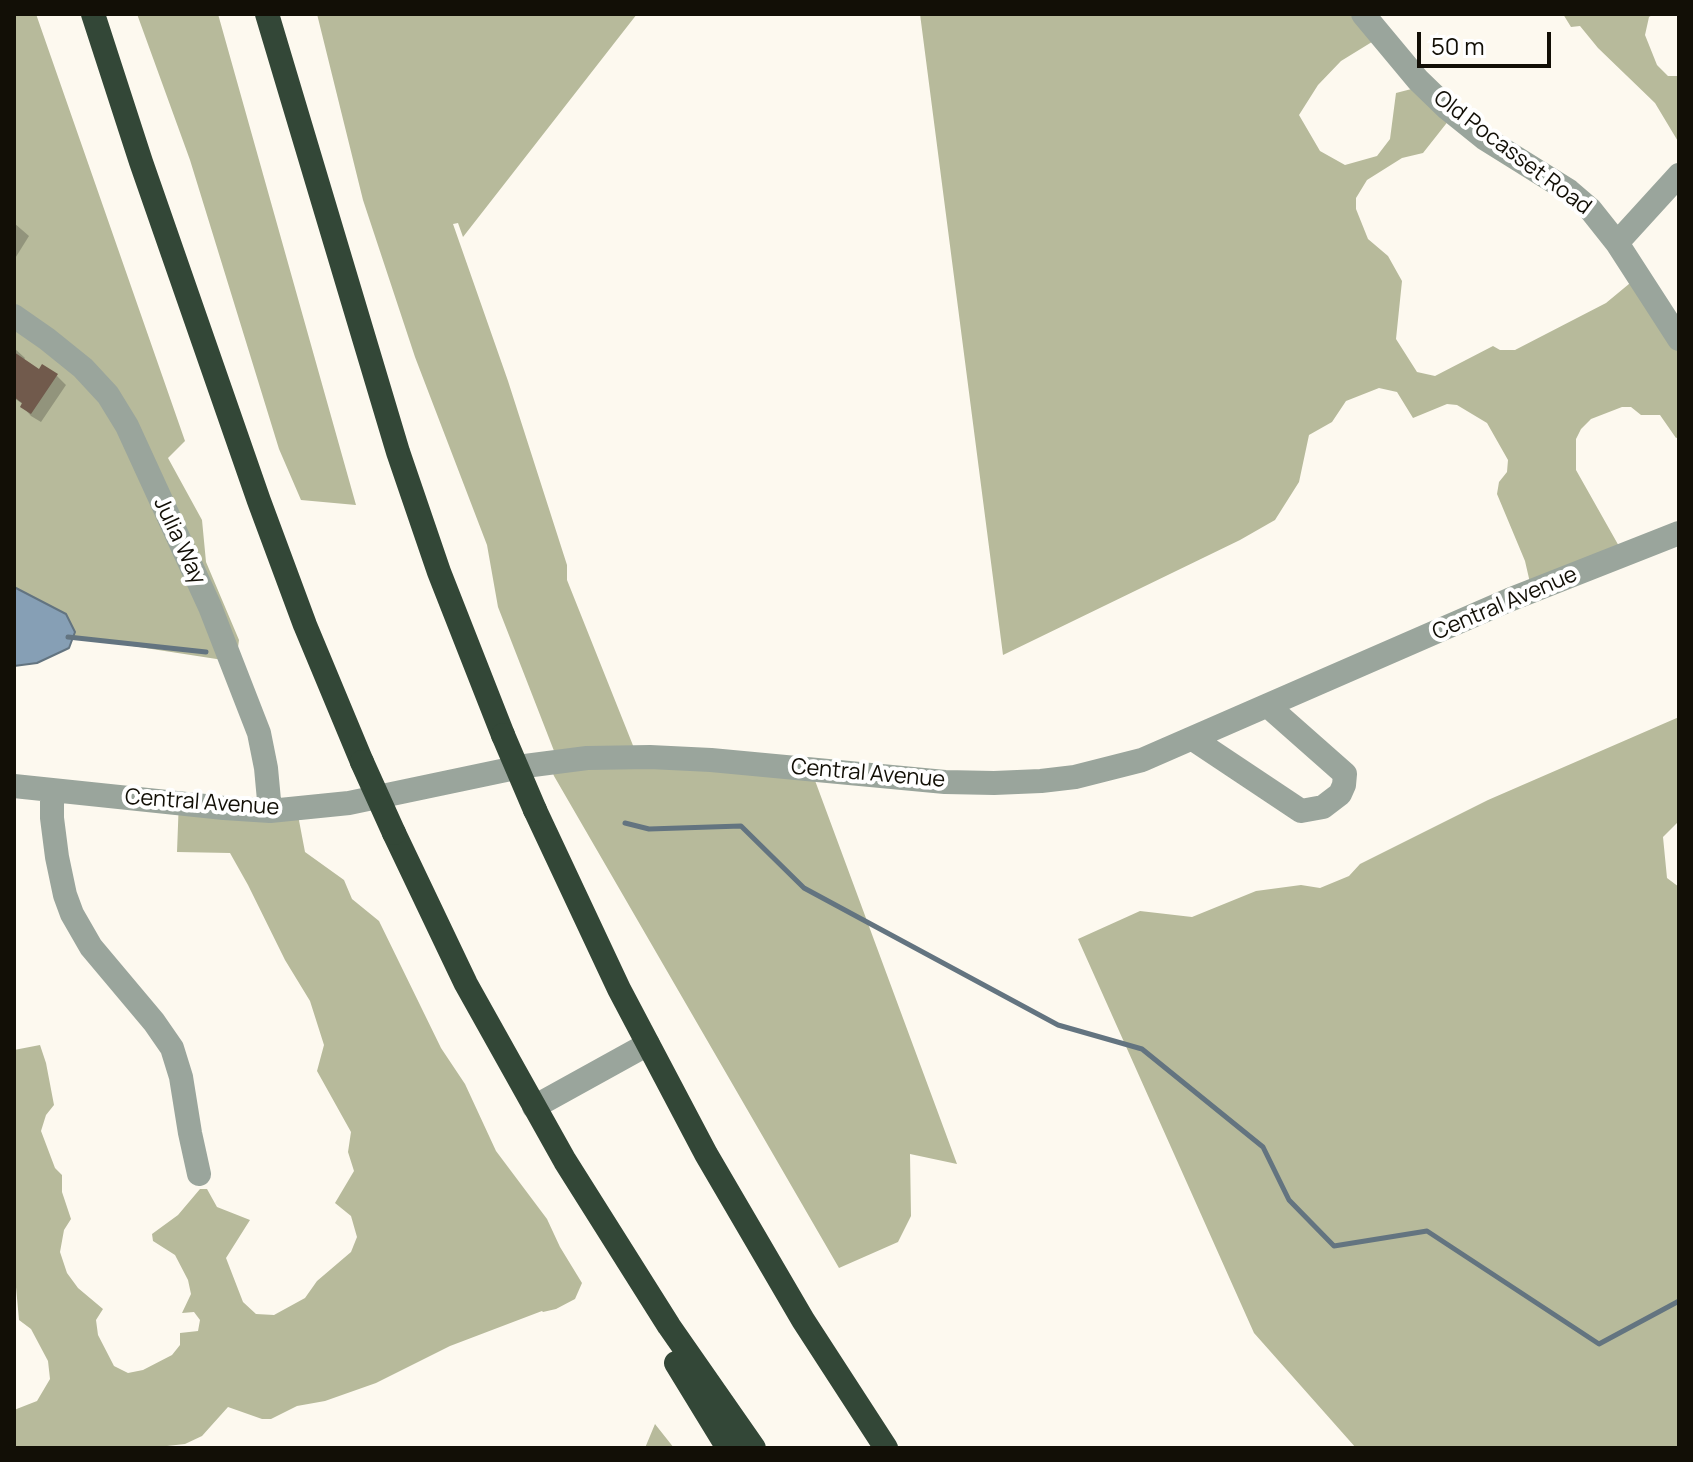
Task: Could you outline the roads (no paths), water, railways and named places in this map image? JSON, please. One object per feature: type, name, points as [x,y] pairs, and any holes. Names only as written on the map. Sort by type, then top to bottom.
[{"type":"highway","points":[[93,14],[146,177],[282,564],[325,674],[394,833],[466,984],[565,1161],[669,1326],[754,1448]]},
{"type":"highway","points":[[267,14],[398,452],[448,596],[535,810],[595,939],[706,1154],[837,1375],[886,1448]]},
{"type":"highway","points":[[565,1161],[622,1279],[728,1448]]},
{"type":"street","name":"Old Pocasset Road","points":[[1363,14],[1418,80],[1448,109],[1484,138],[1569,191],[1590,209],[1617,243],[1679,339]]},
{"type":"street","points":[[1617,243],[1679,175]]},
{"type":"street","name":"Julia Way","points":[[14,316],[83,368],[108,395],[127,426],[205,595],[256,724],[263,750],[270,811]]},
{"type":"street","name":"Central Avenue","points":[[14,786],[270,811],[349,803],[525,766],[587,758],[711,760],[945,782],[994,783],[1075,777],[1142,760],[1509,600],[1679,533]]},
{"type":"street","points":[[1193,739],[1301,811],[1323,807],[1340,794],[1345,774],[1268,706]]},
{"type":"street","points":[[52,790],[55,847],[72,914],[91,947],[172,1048],[181,1077],[199,1174]]},
{"type":"street","points":[[534,1107],[648,1044]]},
{"type":"water","points":[[14,587],[66,614],[75,632],[69,648],[37,663],[14,666]]},
{"type":"waterway","points":[[68,637],[206,652]]},
{"type":"waterway","points":[[625,823],[649,829],[741,826],[804,888],[1058,1025],[1142,1049],[1263,1147],[1289,1200],[1334,1246],[1427,1231],[1599,1344],[1679,1301]]}]
